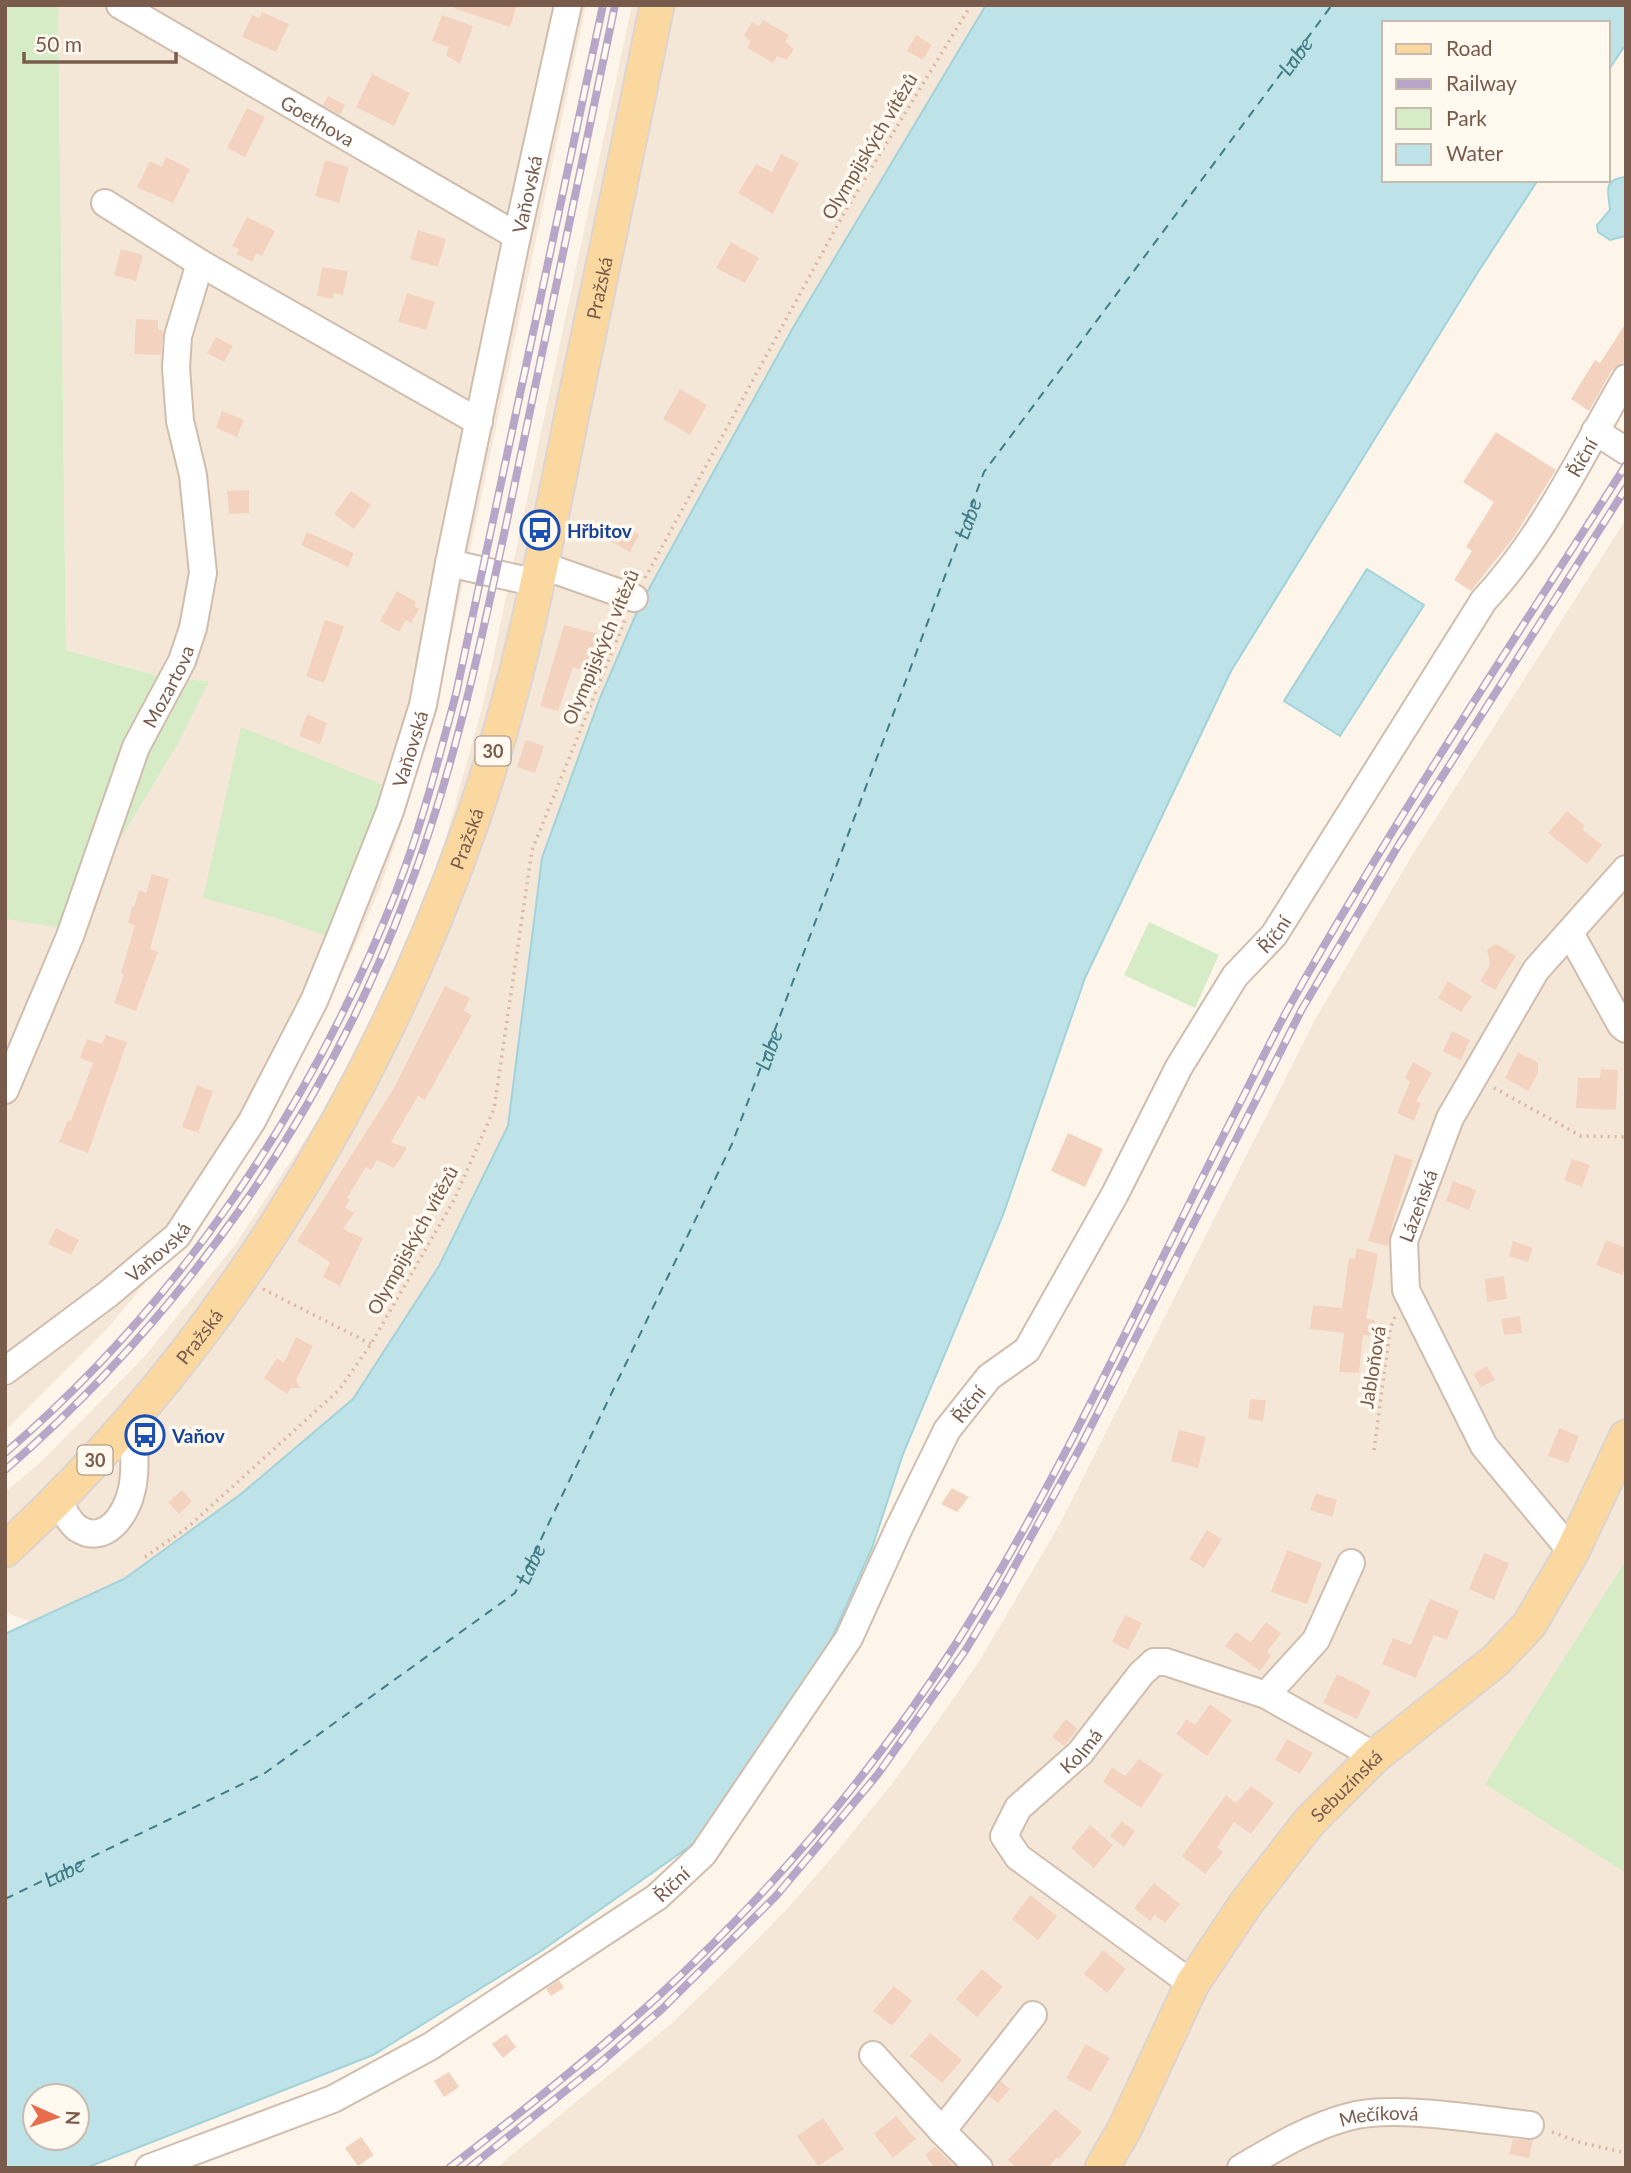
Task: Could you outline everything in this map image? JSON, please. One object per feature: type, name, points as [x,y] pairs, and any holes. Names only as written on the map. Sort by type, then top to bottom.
[{"type":"main road","name":"Pražská","points":[[5,1550],[58,1502],[132,1418],[199,1337],[242,1278],[299,1188],[340,1116],[372,1058],[416,963],[471,825],[514,676],[539,574],[657,5]]},
{"type":"main road","name":"Sebuzínská","points":[[1102,2168],[1125,2128],[1192,1984],[1247,1902],[1310,1821],[1375,1756],[1495,1661],[1529,1625],[1572,1552],[1626,1437]]},
{"type":"street","name":"Goethova","points":[[120,5],[517,236]]},
{"type":"street","name":"Vaňovská","points":[[5,1371],[108,1294],[177,1236],[251,1121],[314,1001],[390,811],[423,705],[449,563],[568,5]]},
{"type":"street","points":[[105,202],[200,263],[479,422]]},
{"type":"street","name":"Mozartova","points":[[5,1090],[70,936],[136,747],[182,661],[193,628],[203,573],[192,475],[180,421],[176,368],[178,336],[200,263]]},
{"type":"street","name":"Říční","points":[[149,2168],[333,2099],[431,2046],[657,1897],[703,1854],[849,1638],[947,1430],[989,1377],[1027,1350],[1115,1194],[1179,1067],[1207,1021],[1235,976],[1273,935],[1484,600],[1508,574],[1546,516],[1626,378]]},
{"type":"street","points":[[1595,431],[1626,452]]},
{"type":"street","points":[[449,563],[539,574],[634,598]]},
{"type":"street","name":"Lázeňská","points":[[1572,1552],[1484,1446],[1406,1290],[1404,1241],[1450,1118],[1536,970],[1626,869]]},
{"type":"street","points":[[1570,933],[1621,1025],[1626,1029]]},
{"type":"street","points":[[58,1502],[74,1526],[89,1534],[107,1532],[123,1514],[132,1489],[132,1418]]},
{"type":"street","points":[[1266,1695],[1316,1640],[1351,1563]]},
{"type":"street","name":"Kolmá","points":[[1192,1984],[1018,1857],[1004,1836],[1018,1808],[1080,1752],[1141,1674],[1154,1662],[1166,1662],[1266,1695],[1375,1756]]},
{"type":"street","points":[[942,2131],[1033,2015]]},
{"type":"street","points":[[873,2055],[979,2168]]},
{"type":"street","name":"Mečíková","points":[[1241,2168],[1291,2139],[1349,2116],[1397,2112],[1530,2125]]},
{"type":"path","name":"Olympijských vítězů","points":[[145,1557],[188,1527],[339,1390],[371,1344],[454,1200],[494,1109],[532,850],[634,598],[843,215],[971,5]]},
{"type":"path","points":[[1473,1077],[1581,1136],[1626,1137]]},
{"type":"path","name":"Olympijských vítězů","points":[[242,1278],[371,1344]]},
{"type":"path","name":"Jabloňová","points":[[1374,1450],[1390,1329],[1406,1290]]},
{"type":"path","points":[[1530,2125],[1582,2143],[1626,2153]]},
{"type":"shaded area","points":[[58,5],[586,5],[440,690],[381,885],[302,1056],[272,1107],[198,1218],[109,1327],[5,1431],[5,919],[66,928],[208,681],[166,678],[66,650]]},
{"type":"shaded area","points":[[632,5],[986,5],[794,326],[639,607],[600,698],[542,858],[508,1126],[439,1266],[353,1399],[241,1494],[124,1579],[30,1622],[5,1612],[5,1492],[43,1460],[144,1357],[235,1245],[311,1131],[342,1078],[398,963],[423,901],[445,841],[484,701]]},
{"type":"shaded area","points":[[1626,519],[1626,2168],[496,2168],[672,2023],[789,1907],[891,1785],[980,1660],[1058,1527],[1317,1016],[1413,854]]},
{"type":"green space","points":[[5,5],[58,5],[66,650],[166,678],[209,681],[177,745],[66,929],[5,919]]},
{"type":"green space","points":[[241,727],[391,788],[335,939],[273,917],[203,898]]},
{"type":"green space","points":[[1149,922],[1219,955],[1195,1008],[1124,975]]},
{"type":"green space","points":[[1626,1560],[1626,1873],[1485,1784]]},
{"type":"water","name":"Labe","points":[[986,5],[1626,5],[1626,44],[1610,68],[1610,21],[1382,21],[1382,182],[1537,182],[1231,671],[1085,978],[1003,1215],[903,1454],[872,1548],[817,1671],[696,1842],[541,1951],[373,2055],[86,2168],[5,2168],[5,1634],[124,1579],[241,1494],[353,1399],[439,1266],[508,1126],[542,858],[600,698],[639,607],[794,326]]},
{"type":"water","points":[[1626,177],[1626,236],[1610,240],[1598,232],[1597,225],[1610,210],[1610,184],[1618,178]]},
{"type":"water","points":[[1367,569],[1424,605],[1340,736],[1284,701]]},
{"type":"building","points":[[454,5],[517,5],[510,27],[454,8]]},
{"type":"building","points":[[262,12],[289,24],[276,52],[242,37],[252,15],[260,18]]},
{"type":"building","points":[[442,15],[473,26],[460,64],[446,55],[449,47],[432,41]]},
{"type":"building","points":[[763,20],[789,35],[785,42],[794,49],[787,60],[777,56],[773,63],[747,48],[750,42],[744,35],[752,22],[759,26]]},
{"type":"building","points":[[916,35],[932,45],[923,60],[907,51]]},
{"type":"building","points":[[372,74],[410,93],[394,126],[356,107]]},
{"type":"building","points":[[328,96],[345,105],[340,115],[323,105]]},
{"type":"building","points":[[247,108],[265,117],[245,157],[227,148]]},
{"type":"building","points":[[781,154],[799,163],[773,214],[738,193],[756,164],[772,172]]},
{"type":"building","points":[[166,157],[190,169],[173,203],[137,187],[150,161],[162,167]]},
{"type":"building","points":[[325,160],[349,167],[339,203],[315,196]]},
{"type":"building","points":[[247,217],[275,231],[262,256],[256,253],[253,262],[236,254],[239,249],[232,246]]},
{"type":"building","points":[[418,230],[446,239],[438,267],[410,259]]},
{"type":"building","points":[[731,242],[759,258],[745,283],[716,268]]},
{"type":"building","points":[[121,249],[143,255],[136,281],[114,275]]},
{"type":"building","points":[[322,267],[348,271],[343,295],[334,293],[333,299],[317,296]]},
{"type":"building","points":[[407,293],[435,302],[426,330],[398,322]]},
{"type":"building","points":[[136,319],[158,320],[158,330],[163,330],[161,355],[134,354]]},
{"type":"building","points":[[1626,323],[1626,360],[1612,370],[1589,411],[1571,399],[1595,360],[1600,363]]},
{"type":"building","points":[[216,337],[233,346],[224,362],[207,353]]},
{"type":"building","points":[[680,389],[707,405],[690,435],[663,419]]},
{"type":"building","points":[[222,411],[244,420],[237,437],[216,428]]},
{"type":"building","points":[[1496,432],[1556,470],[1512,540],[1471,591],[1454,580],[1472,551],[1466,547],[1494,502],[1463,482]]},
{"type":"building","points":[[249,490],[249,513],[229,514],[227,491]]},
{"type":"building","points":[[351,491],[371,505],[354,529],[334,514]]},
{"type":"building","points":[[620,523],[639,535],[630,552],[610,541]]},
{"type":"building","points":[[307,532],[354,553],[348,567],[301,545]]},
{"type":"building","points":[[397,591],[416,602],[414,606],[419,609],[411,623],[406,620],[399,632],[380,621]]},
{"type":"building","points":[[325,620],[344,626],[324,683],[306,676]]},
{"type":"building","points":[[564,625],[598,634],[591,660],[599,676],[573,667],[558,711],[540,706]]},
{"type":"building","points":[[307,714],[327,723],[320,744],[299,736]]},
{"type":"building","points":[[526,740],[544,746],[535,773],[517,767]]},
{"type":"building","points":[[1567,811],[1585,826],[1582,829],[1602,845],[1587,864],[1548,833]]},
{"type":"building","points":[[152,874],[169,879],[150,949],[158,952],[136,1011],[114,1003],[124,974],[121,973],[135,925],[128,923],[132,907],[139,890],[146,893]]},
{"type":"building","points":[[1493,945],[1499,945],[1516,956],[1495,990],[1480,981],[1490,965],[1487,950]]},
{"type":"building","points":[[1448,981],[1472,996],[1461,1012],[1438,998]]},
{"type":"building","points":[[445,986],[470,998],[464,1011],[472,1015],[425,1100],[418,1096],[391,1142],[407,1148],[394,1168],[377,1160],[371,1170],[366,1167],[347,1198],[350,1200],[345,1207],[354,1213],[343,1229],[363,1238],[340,1286],[323,1277],[330,1262],[297,1241],[394,1088]]},
{"type":"building","points":[[1452,1031],[1470,1040],[1461,1060],[1443,1051]]},
{"type":"building","points":[[106,1035],[127,1042],[88,1153],[59,1142],[68,1120],[71,1121],[93,1063],[80,1058],[87,1039],[102,1044]]},
{"type":"building","points":[[1518,1052],[1538,1063],[1538,1073],[1528,1091],[1505,1078]]},
{"type":"building","points":[[1413,1062],[1432,1073],[1416,1101],[1421,1103],[1414,1121],[1397,1113],[1410,1082],[1405,1078]]},
{"type":"building","points":[[1601,1069],[1618,1070],[1616,1110],[1576,1108],[1578,1078],[1600,1078]]},
{"type":"building","points":[[197,1085],[213,1091],[198,1133],[182,1127]]},
{"type":"building","points":[[1068,1133],[1103,1149],[1085,1187],[1051,1171]]},
{"type":"building","points":[[1395,1154],[1413,1160],[1388,1246],[1368,1241]]},
{"type":"building","points":[[1572,1159],[1590,1165],[1582,1187],[1564,1180]]},
{"type":"building","points":[[1453,1181],[1476,1190],[1469,1210],[1446,1201]]},
{"type":"building","points":[[56,1228],[79,1240],[71,1255],[48,1244]]},
{"type":"building","points":[[1606,1240],[1626,1248],[1626,1265],[1622,1275],[1596,1265]]},
{"type":"building","points":[[1513,1241],[1533,1248],[1528,1262],[1509,1256]]},
{"type":"building","points":[[1357,1248],[1378,1254],[1366,1319],[1375,1320],[1373,1336],[1363,1335],[1359,1373],[1339,1372],[1344,1333],[1310,1329],[1313,1305],[1342,1308],[1349,1258],[1355,1259]]},
{"type":"building","points":[[1504,1276],[1507,1299],[1487,1302],[1485,1279]]},
{"type":"building","points":[[1520,1316],[1522,1333],[1504,1335],[1501,1319]]},
{"type":"building","points":[[296,1337],[313,1346],[296,1380],[300,1388],[291,1388],[287,1394],[264,1378],[277,1358],[284,1363]]},
{"type":"building","points":[[1487,1366],[1495,1380],[1481,1387],[1473,1374]]},
{"type":"building","points":[[1250,1399],[1266,1400],[1263,1421],[1248,1419]]},
{"type":"building","points":[[1559,1428],[1579,1436],[1568,1463],[1548,1456]]},
{"type":"building","points":[[1179,1430],[1206,1437],[1198,1468],[1171,1461]]},
{"type":"building","points":[[952,1488],[969,1497],[957,1512],[941,1504]]},
{"type":"building","points":[[182,1490],[192,1501],[179,1514],[168,1502]]},
{"type":"building","points":[[1316,1493],[1337,1500],[1332,1517],[1310,1510]]},
{"type":"building","points":[[1207,1530],[1222,1539],[1204,1568],[1189,1559]]},
{"type":"building","points":[[1287,1550],[1322,1563],[1307,1604],[1271,1592]]},
{"type":"building","points":[[1484,1553],[1509,1563],[1494,1600],[1469,1589]]},
{"type":"building","points":[[1430,1599],[1459,1611],[1447,1640],[1434,1635],[1416,1678],[1382,1664],[1393,1638],[1411,1645]]},
{"type":"building","points":[[1125,1615],[1142,1623],[1128,1650],[1112,1642]]},
{"type":"building","points":[[1266,1622],[1281,1633],[1267,1652],[1271,1656],[1260,1671],[1225,1646],[1236,1632],[1251,1642]]},
{"type":"building","points":[[1337,1674],[1371,1691],[1357,1719],[1323,1703]]},
{"type":"building","points":[[1210,1704],[1232,1720],[1207,1756],[1176,1734],[1187,1719],[1195,1725]]},
{"type":"building","points":[[1066,1719],[1078,1729],[1064,1746],[1052,1737]]},
{"type":"building","points":[[1287,1739],[1313,1753],[1300,1774],[1275,1760]]},
{"type":"building","points":[[1139,1759],[1163,1775],[1141,1808],[1103,1782],[1112,1767],[1125,1776]]},
{"type":"building","points":[[1251,1786],[1274,1803],[1251,1834],[1234,1822],[1217,1847],[1223,1852],[1205,1874],[1182,1856],[1226,1795],[1236,1803]]},
{"type":"building","points":[[1122,1821],[1135,1831],[1124,1847],[1110,1836]]},
{"type":"building","points":[[1090,1825],[1113,1845],[1094,1868],[1071,1848]]},
{"type":"building","points":[[1154,1883],[1180,1904],[1165,1923],[1155,1915],[1150,1921],[1134,1908]]},
{"type":"building","points":[[1030,1895],[1057,1916],[1038,1940],[1012,1919]]},
{"type":"building","points":[[1103,1950],[1126,1969],[1107,1993],[1084,1974]]},
{"type":"building","points":[[982,1969],[1003,1987],[977,2017],[956,1999]]},
{"type":"building","points":[[559,1980],[564,1988],[551,1996],[546,1989]]},
{"type":"building","points":[[894,1986],[912,2001],[892,2026],[873,2011]]},
{"type":"building","points":[[930,2033],[962,2060],[942,2083],[910,2056]]},
{"type":"building","points":[[506,2034],[516,2047],[503,2058],[492,2044]]},
{"type":"building","points":[[1086,2044],[1110,2058],[1090,2092],[1066,2078]]},
{"type":"building","points":[[449,2072],[459,2087],[444,2097],[434,2081]]},
{"type":"building","points":[[1001,2081],[1010,2089],[998,2103],[989,2096]]},
{"type":"building","points":[[1055,2109],[1082,2132],[1048,2168],[1017,2168],[1008,2160]]},
{"type":"building","points":[[896,2116],[916,2139],[893,2158],[874,2134]]},
{"type":"building","points":[[823,2118],[844,2149],[818,2166],[797,2136]]},
{"type":"building","points":[[361,2137],[374,2155],[358,2166],[345,2148]]},
{"type":"building","points":[[1513,2139],[1533,2140],[1529,2158],[1509,2154]]},
{"type":"building","points":[[935,2147],[956,2168],[935,2168],[925,2155]]},
{"type":"ferry route","points":[[5,1899],[265,1773],[515,1593],[732,1144],[984,472],[1332,5]]},
{"type":"railway","points":[[5,1453],[68,1395],[128,1332],[183,1266],[235,1196],[282,1124],[324,1049],[363,971],[396,892],[421,819],[456,694],[603,5]]},
{"type":"railway","points":[[5,1470],[70,1410],[131,1346],[189,1278],[242,1207],[290,1133],[334,1056],[373,976],[425,845],[468,695],[615,5]]},
{"type":"railway","points":[[449,2168],[603,2045],[737,1920],[854,1786],[924,1691],[997,1577],[1034,1511],[1293,1000],[1414,797],[1626,465]]},
{"type":"railway","points":[[469,2168],[599,2064],[662,2009],[776,1896],[878,1774],[965,1651],[1081,1446],[1302,1009],[1398,846],[1626,488]]},
{"type":"place","name":"Hřbitov","points":[[540,530]]},
{"type":"place","name":"Vaňov","points":[[145,1435]]}]
